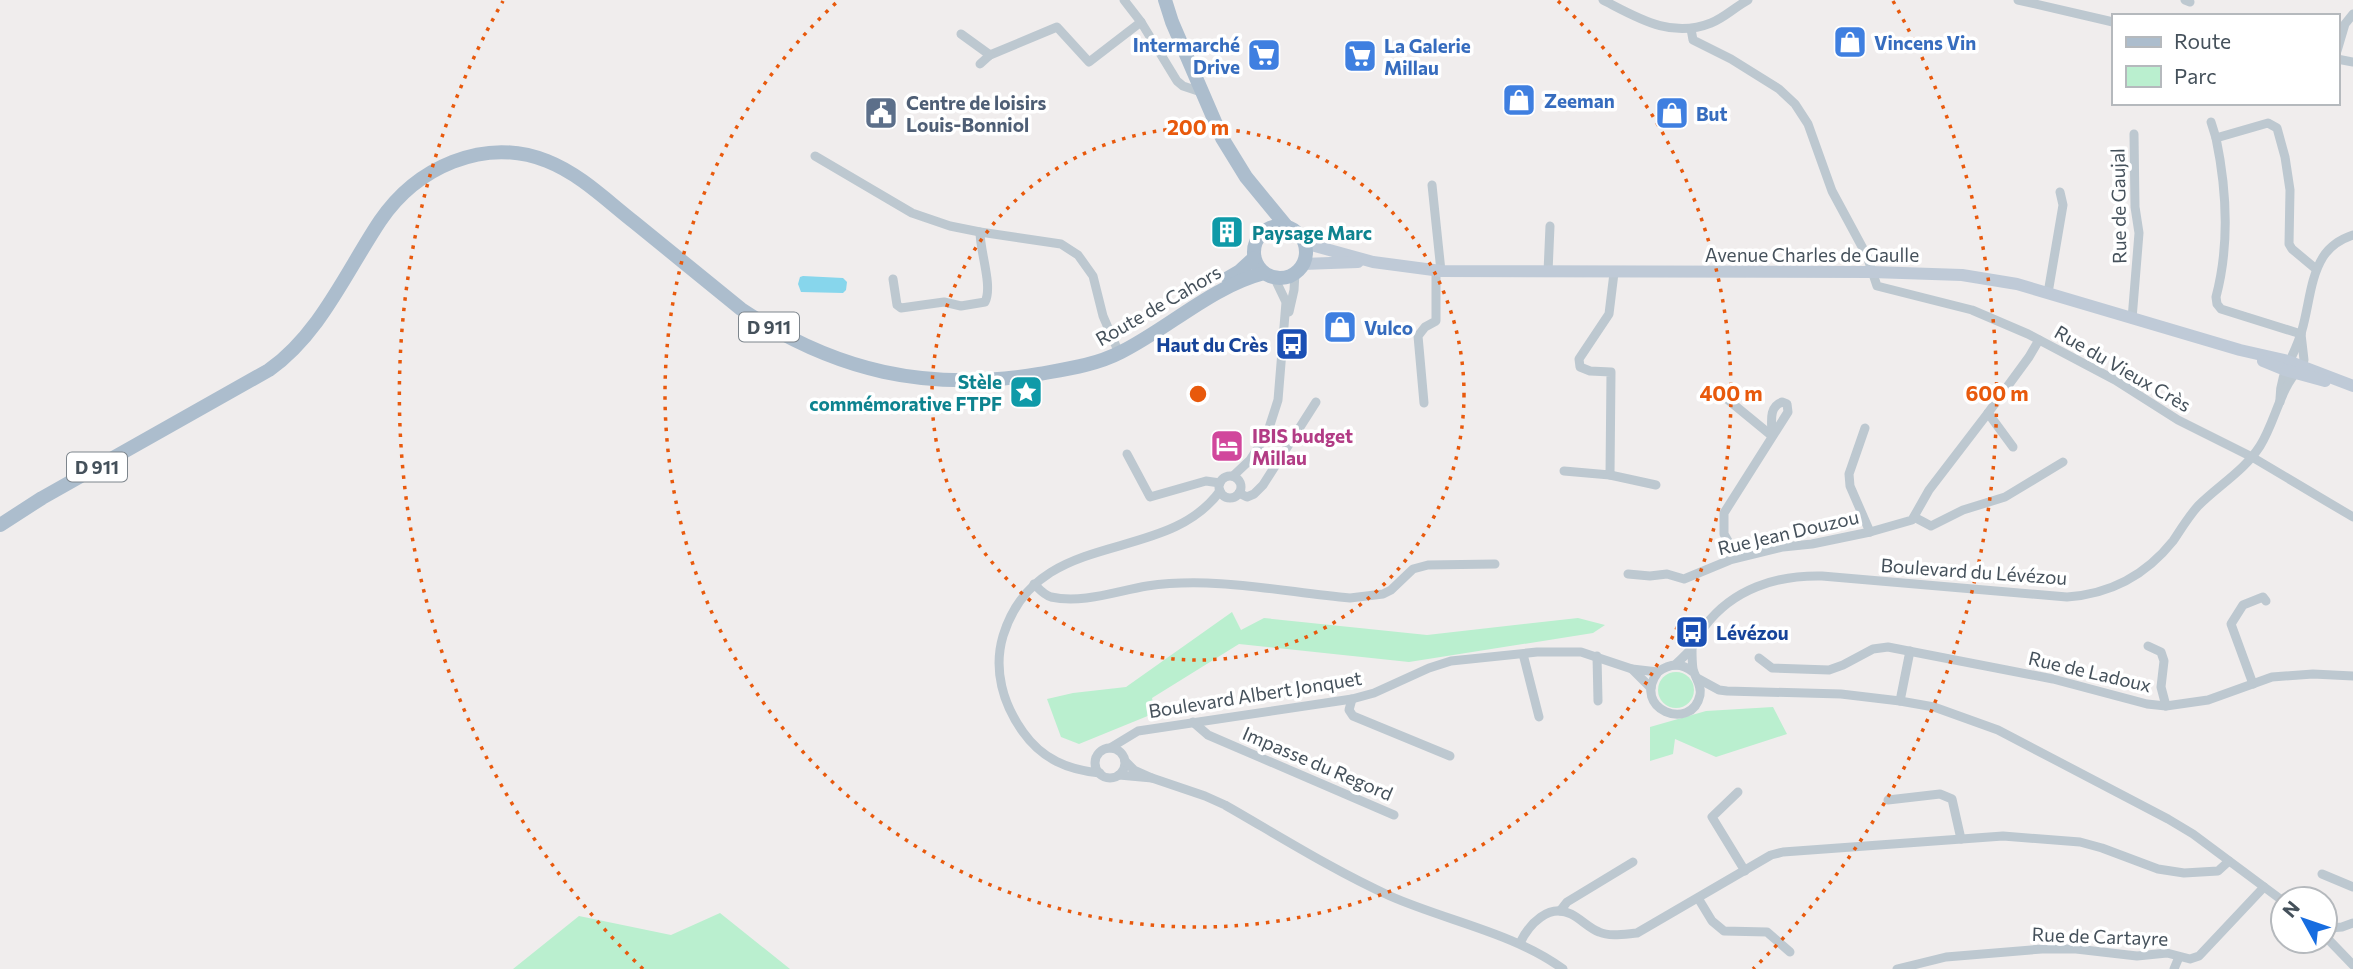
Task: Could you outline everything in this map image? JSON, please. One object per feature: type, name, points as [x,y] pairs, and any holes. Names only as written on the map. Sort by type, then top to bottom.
[{"type":"main road","points":[[1165,0],[1201,92],[1235,160],[1257,192],[1287,226],[1300,234],[1306,254],[1299,269]]},
{"type":"main road","name":"Route de Cahors","points":[[42,498],[285,359],[306,336],[379,223],[402,193],[421,177],[440,167],[460,159],[486,154],[519,154],[561,168],[594,189],[741,309],[784,336],[832,358],[882,372],[914,377],[960,380],[1022,376],[1071,367],[1089,357],[1117,350],[1150,336],[1228,285],[1269,275]]},
{"type":"main road","points":[[1257,192],[1266,210],[1267,229]]},
{"type":"main road","points":[[1287,226],[1277,225],[1267,229],[1256,241],[1254,258],[1258,266],[1269,275],[1285,277],[1299,269],[1373,262]]},
{"type":"main road","points":[[1304,243],[1373,262]]},
{"type":"main road","name":"Route de Cahors","points":[[1117,350],[1240,271],[1254,258]]},
{"type":"main road","name":"Avenue Charles de Gaulle","points":[[1373,262],[1439,271],[1872,272],[1962,275],[2017,284],[2353,386]]},
{"type":"main road","name":"Avenue Charles de Gaulle","points":[[2292,368],[2353,386]]},
{"type":"main road","name":"D 911","points":[[0,518],[42,498]]},
{"type":"main road","name":"D 911","points":[[0,525],[42,498]]},
{"type":"street","points":[[1124,0],[1177,81],[1201,92]]},
{"type":"street","points":[[1603,0],[1656,26],[1677,30],[1711,23],[1748,0]]},
{"type":"street","points":[[2018,0],[2059,4],[2112,22]]},
{"type":"street","points":[[2339,44],[2345,24],[2353,14]]},
{"type":"street","points":[[980,64],[990,55],[1057,27],[1089,62],[1140,22]]},
{"type":"street","points":[[1691,29],[1693,40],[1731,59],[1779,89],[1795,104],[1808,124],[1832,191],[1867,257],[1872,272]]},
{"type":"street","points":[[961,34],[990,55]]},
{"type":"street","points":[[2211,121],[2224,178],[2226,221],[2217,304],[2221,309],[2301,334]]},
{"type":"street","points":[[2216,138],[2268,123],[2277,128],[2290,190],[2289,244],[2316,270]]},
{"type":"street","name":"Rue de Gaujal","points":[[2132,319],[2139,233],[2135,206],[2134,134]]},
{"type":"street","points":[[815,156],[912,213],[950,226],[1060,244],[1078,255],[1093,276],[1103,316],[1117,350]]},
{"type":"street","points":[[1424,403],[1418,336],[1425,327],[1436,321],[1439,271],[1432,185]]},
{"type":"street","points":[[2048,293],[2063,205],[2060,192]]},
{"type":"street","points":[[1548,272],[1550,226]]},
{"type":"street","points":[[893,279],[897,305],[901,308],[944,302],[961,306],[985,302],[988,287],[980,232]]},
{"type":"street","points":[[2292,368],[2304,360],[2301,334],[2316,270],[2325,254],[2335,244],[2353,235]]},
{"type":"street","points":[[1284,338],[1299,269]]},
{"type":"street","name":"Rue du Vieux Crès","points":[[1872,272],[1877,286],[1972,310],[2039,340],[2115,380],[2178,420],[2252,457],[2353,517]]},
{"type":"street","points":[[1610,475],[1611,372],[1590,371],[1580,367],[1579,359],[1609,314],[1614,273]]},
{"type":"street","points":[[1236,479],[1269,428],[1275,413],[1286,302],[1269,275]]},
{"type":"street","name":"Boulevard du Lévézou","points":[[1675,665],[1692,648],[1706,624],[1720,609],[1739,595],[1765,583],[1793,577],[1822,576],[2067,597],[2112,588],[2137,575],[2157,559],[2196,509],[2252,457],[2274,420],[2301,334]]},
{"type":"street","points":[[1914,517],[1919,504],[2039,340]]},
{"type":"street","points":[[1727,399],[1772,436],[1727,505],[1723,521],[1724,534],[1732,548],[1740,551],[1783,547]]},
{"type":"street","points":[[1239,493],[1247,497],[1263,485],[1316,402]]},
{"type":"street","points":[[1988,413],[2013,447]]},
{"type":"street","points":[[1865,428],[1849,474],[1850,486],[1870,531]]},
{"type":"street","points":[[1127,454],[1150,497],[1206,481],[1233,497],[1239,493],[1241,487],[1236,479]]},
{"type":"street","name":"Rue Jean Douzou","points":[[1628,574],[1667,574],[1684,579],[1730,560],[1905,523],[1914,517],[1931,526],[1963,510],[2005,497],[2063,462]]},
{"type":"street","points":[[1564,471],[1610,475],[1656,485]]},
{"type":"street","points":[[1152,779],[1119,775],[1107,777],[1065,767],[1053,761],[1028,739],[1014,719],[1001,684],[1001,643],[1008,620],[1019,602],[1034,584],[1051,572],[1072,562],[1162,532],[1207,505],[1222,490],[1224,478],[1236,479]]},
{"type":"street","points":[[1034,584],[1050,597],[1060,598],[1084,598],[1146,586],[1191,582],[1350,598],[1368,597],[1391,590],[1413,569],[1428,565],[1495,564]]},
{"type":"street","points":[[2253,684],[2231,624],[2244,605],[2263,597],[2266,601]]},
{"type":"street","points":[[2148,646],[2161,652],[2164,660],[2161,687],[2166,706]]},
{"type":"street","name":"Rue de Ladoux","points":[[1759,658],[1772,668],[1818,671],[1843,666],[1873,649],[1888,647],[2053,678],[2147,704],[2166,706],[2208,700],[2272,677],[2353,676]]},
{"type":"street","points":[[1692,648],[1695,675],[1700,688],[1699,700]]},
{"type":"street","name":"Boulevard Albert Jonquet","points":[[1110,748],[1138,730],[1352,699],[1451,662],[1570,651],[1597,656],[1632,669],[1658,672]]},
{"type":"street","points":[[1900,701],[1910,651]]},
{"type":"street","points":[[1523,654],[1539,717]]},
{"type":"street","points":[[1597,656],[1598,701]]},
{"type":"street","points":[[1719,690],[1675,665],[1658,672],[1651,695],[1658,707],[1670,714],[1684,713],[1699,700],[1719,690],[1841,694],[1934,707],[1998,730],[2168,819],[2269,891]]},
{"type":"street","name":"Boulevard Albert Jonquet","points":[[1632,669],[1651,688]]},
{"type":"street","points":[[1352,699],[1349,710],[1353,716],[1450,755]]},
{"type":"street","name":"Impasse du Regord","points":[[1193,722],[1208,735],[1394,815]]},
{"type":"street","name":"Boulevard Albert Jonquet","points":[[1124,758],[1128,736]]},
{"type":"street","points":[[1065,767],[1084,765],[1102,750],[1115,748],[1134,770],[1152,779],[1225,805],[1389,895],[1450,920],[1520,943],[1563,969]]},
{"type":"street","points":[[1097,756],[1096,765],[1100,774]]},
{"type":"street","points":[[1119,775],[1124,758]]},
{"type":"street","points":[[1738,792],[1712,817],[1745,871]]},
{"type":"street","points":[[1888,800],[1940,794],[1947,796],[1952,799],[1961,839]]},
{"type":"street","points":[[1520,943],[1533,922],[1547,913],[1560,911],[1570,913],[1599,933],[1637,933],[1771,855],[1783,852],[2003,836],[2080,842],[2158,869],[2184,873],[2217,871],[2229,861]]},
{"type":"street","points":[[1560,911],[1567,902],[1633,862]]},
{"type":"street","points":[[2322,874],[2353,887]]},
{"type":"street","name":"Rue de Cartayre","points":[[1901,968],[1946,957],[2042,949],[2076,949],[2137,956],[2167,953],[2190,959],[2199,956],[2264,887]]},
{"type":"street","points":[[1698,898],[1717,927],[1724,930],[1767,932],[1790,952]]},
{"type":"street","points":[[2339,947],[2353,965]]},
{"type":"street","points":[[2174,969],[2179,957]]},
{"type":"green space","points":[[1232,612],[1241,630],[1264,618],[1427,635],[1578,618],[1605,625],[1593,633],[1409,662],[1239,644],[1152,698],[1155,713],[1079,744],[1061,737],[1047,699],[1126,687]]},
{"type":"green space","points":[[1676,672],[1689,677],[1694,690],[1689,703],[1676,708],[1663,703],[1658,690],[1663,677]]},
{"type":"green space","points":[[1773,707],[1787,734],[1716,757],[1675,739],[1673,754],[1650,761],[1650,727],[1706,711]]},
{"type":"green space","points":[[720,913],[790,969],[513,969],[579,916],[671,935]]},
{"type":"water","points":[[803,276],[843,278],[847,282],[846,290],[843,293],[801,292],[798,284]]},
{"type":"place","name":"Vincens Vin","points":[[1850,42]]},
{"type":"place","name":"Intermarché Drive","points":[[1264,55]]},
{"type":"place","name":"La Galerie Millau","points":[[1360,56]]},
{"type":"place","name":"Zeeman","points":[[1519,100]]},
{"type":"place","name":"Centre de loisirs Louis-Bonniol","points":[[881,113]]},
{"type":"place","name":"But","points":[[1672,113]]},
{"type":"place","name":"Paysage Marc","points":[[1227,232]]},
{"type":"place","name":"Vulco","points":[[1340,327]]},
{"type":"place","name":"Haut du Crès","points":[[1292,344]]},
{"type":"place","name":"Stèle commémorative FTPF","points":[[1026,392]]},
{"type":"place","name":"IBIS budget Millau","points":[[1227,446]]},
{"type":"place","name":"Lévézou","points":[[1692,632]]}]
